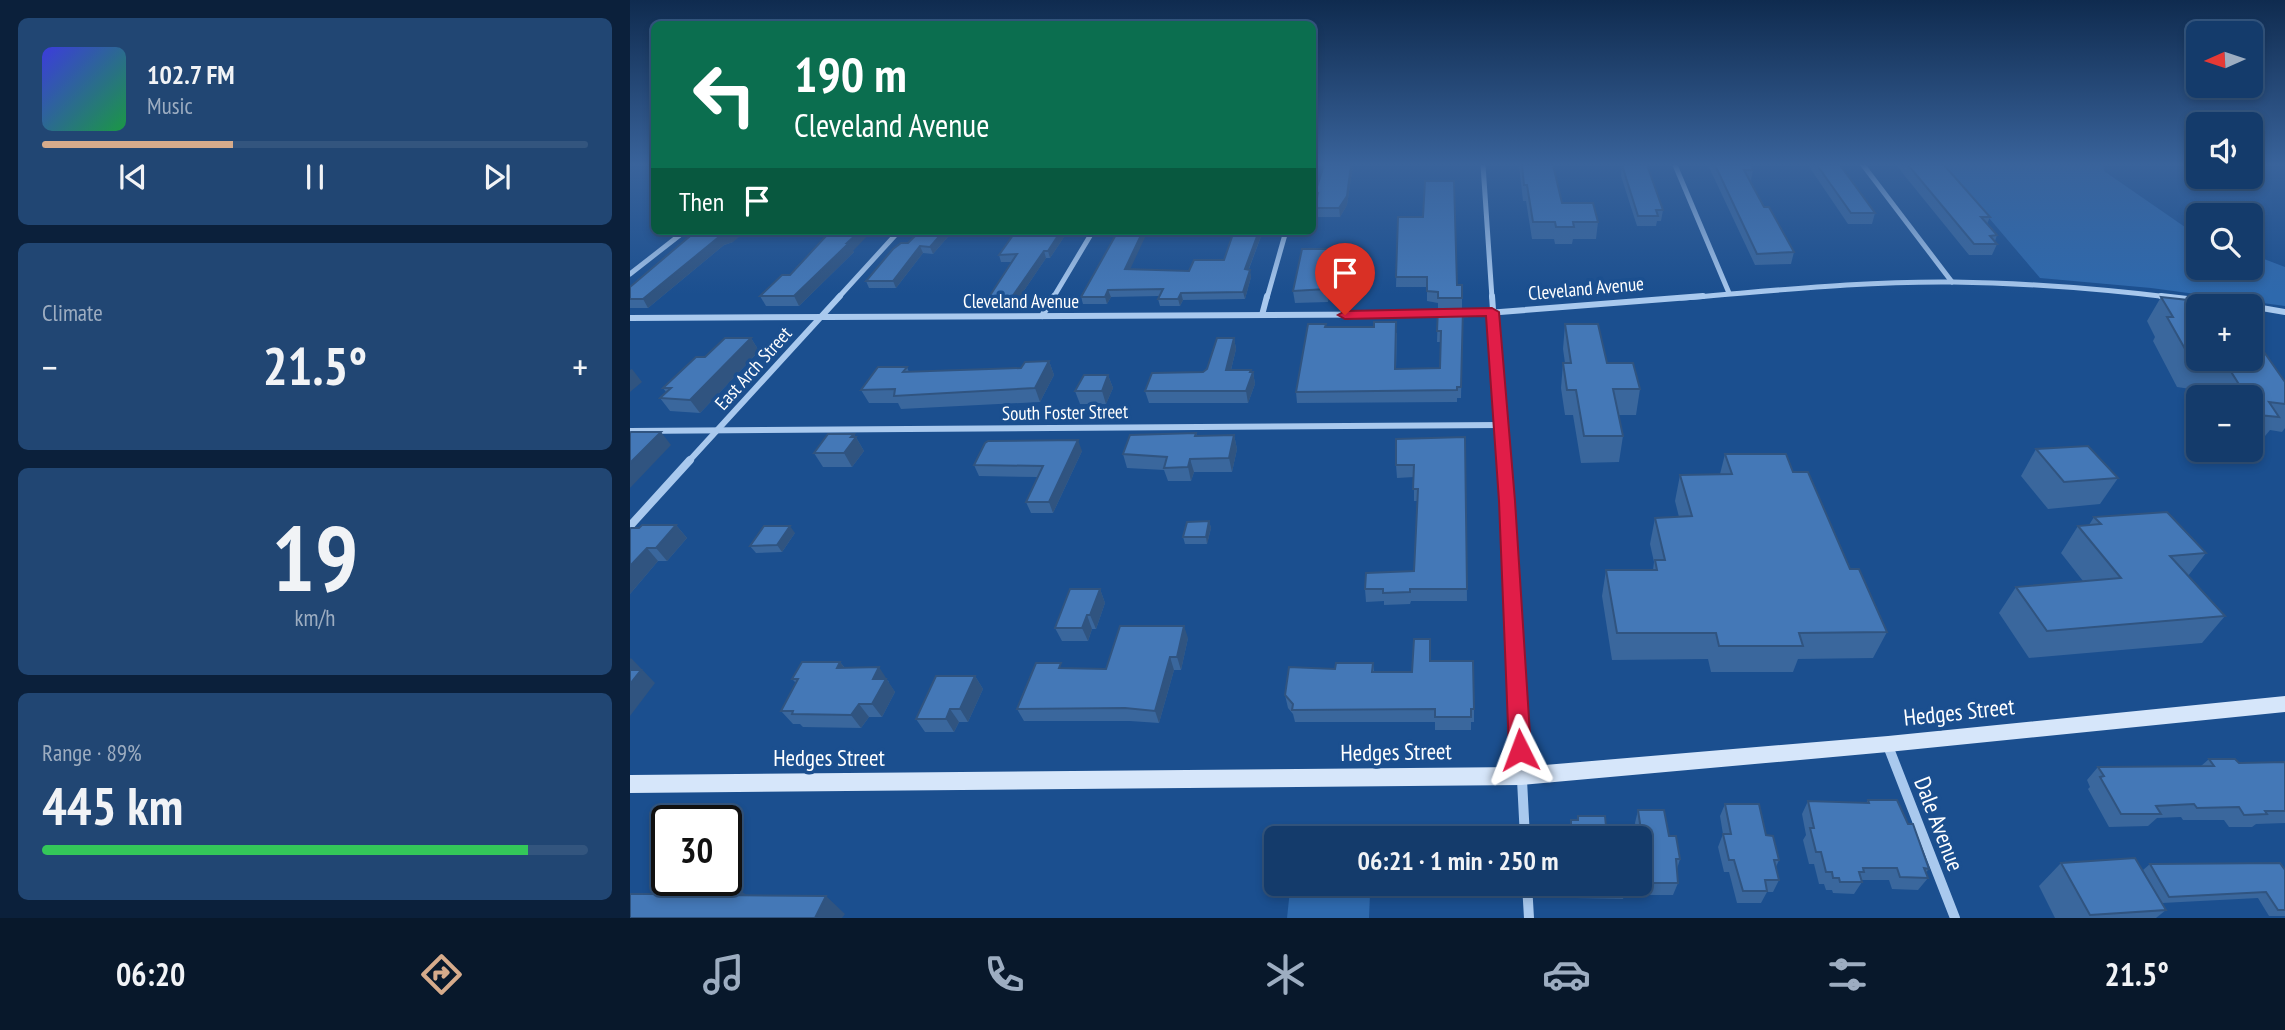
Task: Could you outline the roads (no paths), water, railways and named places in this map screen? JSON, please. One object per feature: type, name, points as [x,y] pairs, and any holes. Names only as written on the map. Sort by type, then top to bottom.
[{"type":"street","points":[[1486,208],[1524,826]]},
{"type":"street","points":[[1693,208],[1729,293]]},
{"type":"street","points":[[1896,208],[1952,282]]},
{"type":"street","points":[[630,274],[680,235]]},
{"type":"street","name":"East Arch Street","points":[[630,526],[896,235]]},
{"type":"street","points":[[1042,316],[1091,235]]},
{"type":"street","points":[[1262,315],[1285,235]]},
{"type":"street","name":"Cleveland Avenue","points":[[630,318],[1492,312],[1855,284],[1952,282],[2075,286],[2186,299]]},
{"type":"street","name":"Cleveland Avenue","points":[[2263,308],[2285,312]]},
{"type":"street","name":"South Foster Street","points":[[630,431],[1501,425]]},
{"type":"street","name":"Hedges Street","points":[[630,784],[1521,776],[1888,744],[2285,704]]},
{"type":"street","name":"Dale Avenue","points":[[1888,744],[1955,918]]},
{"type":"street","points":[[1528,896],[1529,918]]}]
